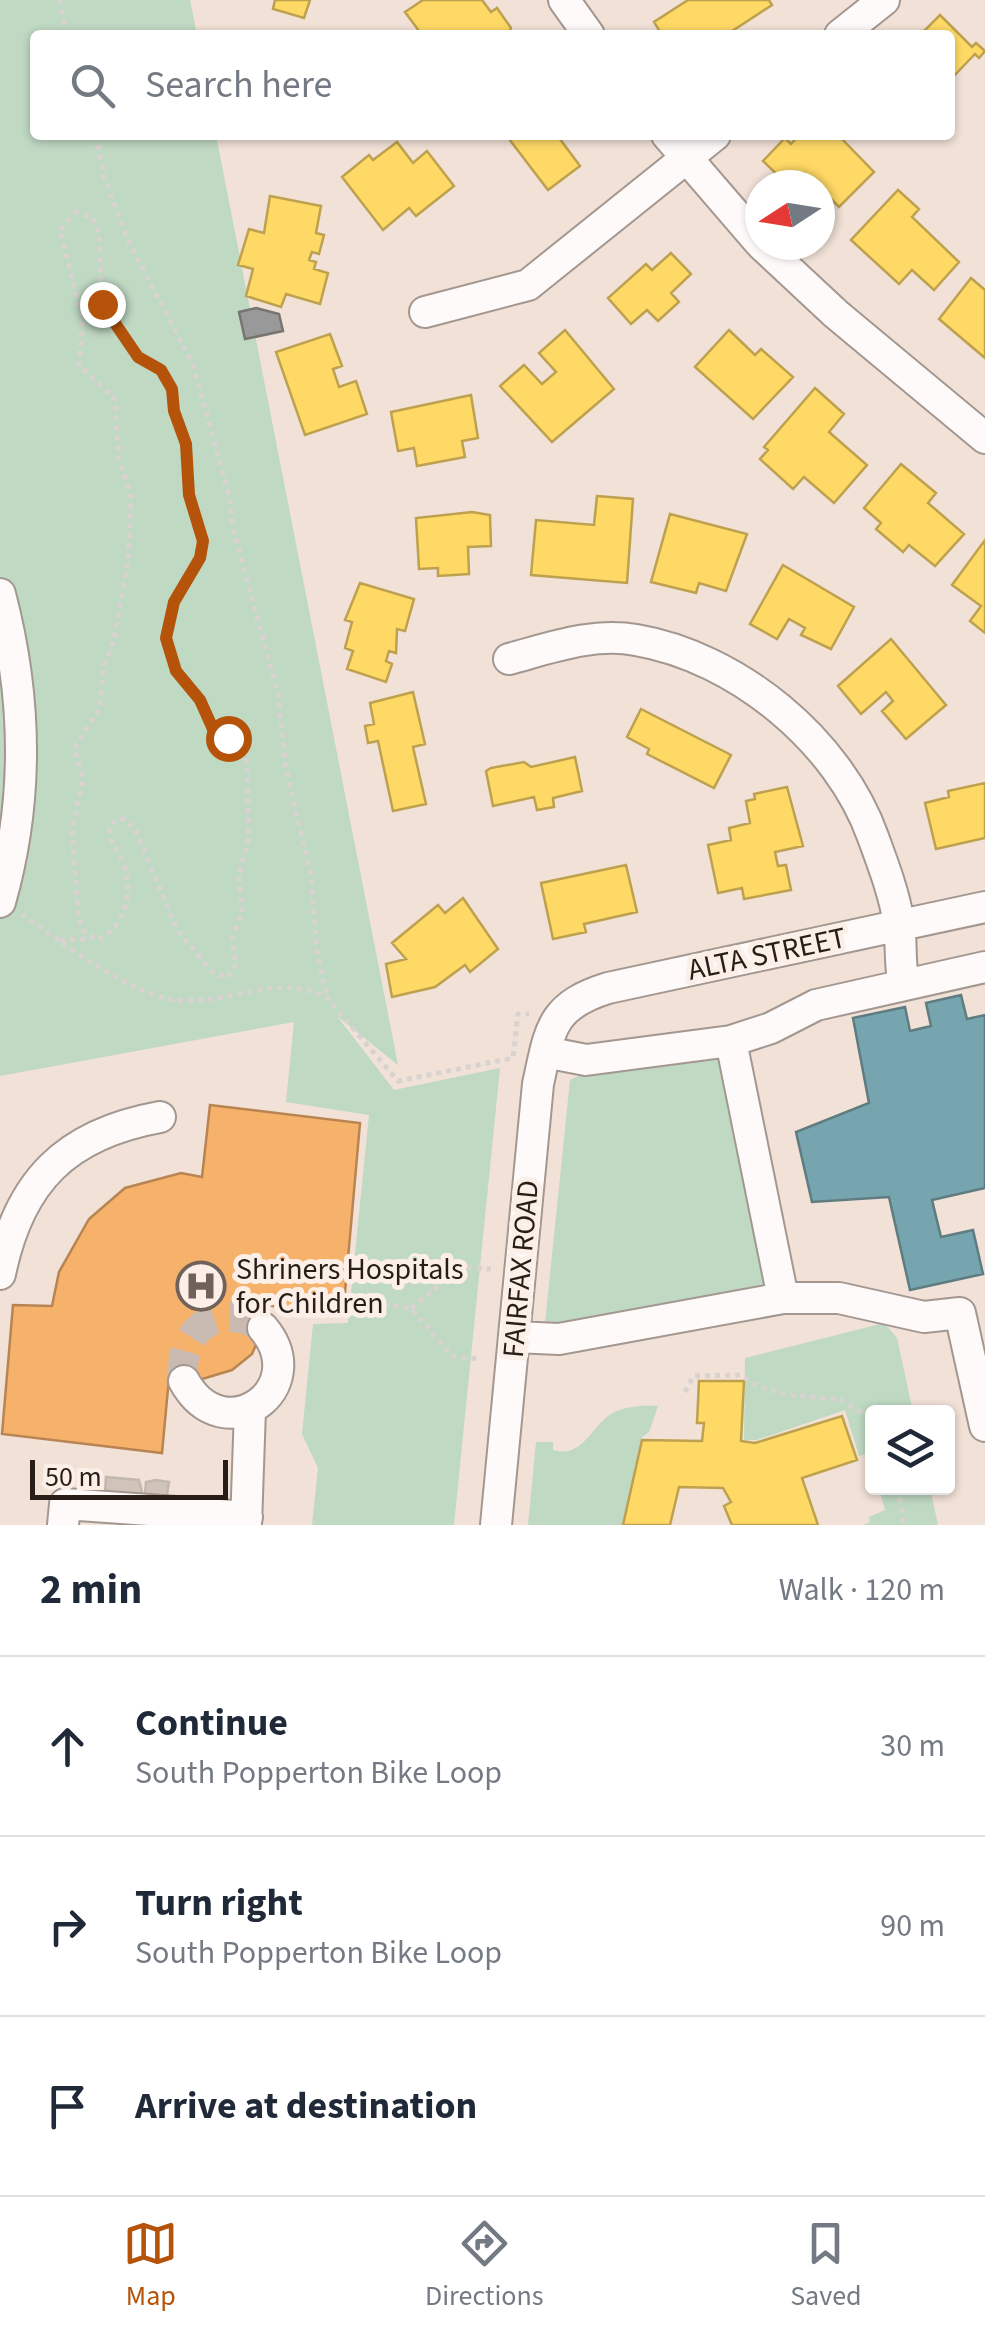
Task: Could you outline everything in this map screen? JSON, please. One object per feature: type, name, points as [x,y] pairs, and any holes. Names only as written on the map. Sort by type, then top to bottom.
[{"type":"street","points":[[564,0],[585,30]]},
{"type":"street","points":[[846,30],[884,0]]},
{"type":"street","points":[[425,312],[504,295],[528,285],[676,146],[745,226]]},
{"type":"street","points":[[778,260],[836,314],[985,438]]},
{"type":"street","points":[[0,594],[15,658],[22,741],[8,905]]},
{"type":"street","points":[[510,658],[590,638],[635,639],[721,670],[754,692],[826,756],[857,800],[900,925],[898,960],[904,984]]},
{"type":"street","name":"ALTA STREET","points":[[542,1015],[608,988],[985,907]]},
{"type":"street","points":[[546,1052],[586,1060],[731,1041],[772,1028],[816,1005],[985,967]]},
{"type":"street","name":"FAIRFAX ROAD","points":[[496,1525],[538,1084],[546,1052],[542,1015]]},
{"type":"street","points":[[731,1041],[784,1298]]},
{"type":"street","points":[[0,1274],[14,1220],[41,1174],[115,1125],[160,1117]]},
{"type":"street","points":[[514,1336],[559,1339],[784,1298],[858,1300],[924,1317],[973,1310],[985,1426]]},
{"type":"street","points":[[184,1380],[203,1406],[218,1412],[250,1409],[274,1388],[278,1372],[279,1356],[263,1328]]},
{"type":"street","points":[[63,1525],[65,1504],[125,1516],[246,1521],[250,1409]]},
{"type":"path","points":[[59,0],[66,30]]},
{"type":"path","points":[[97,140],[104,176],[126,236],[192,365],[229,495],[276,688],[286,769],[311,876],[317,951],[328,998],[395,1079],[513,1058],[518,1014],[542,1015]]},
{"type":"path","points":[[56,940],[92,939],[107,936],[124,909],[126,875],[109,830],[116,820],[125,819],[136,831],[177,930],[215,976],[230,975],[237,958],[232,940],[243,906],[239,875],[249,836],[246,765],[241,748],[213,729],[200,700],[176,671],[168,651],[169,618],[200,558],[203,541],[189,495],[186,444],[174,411],[172,389],[161,370],[138,357],[102,304],[100,234],[93,218],[80,212],[70,214],[60,231],[83,320],[79,365],[115,399],[119,412],[118,457],[131,496],[126,580],[103,670],[101,702],[74,750],[84,778],[72,830],[78,914],[82,930],[92,939]]},
{"type":"path","points":[[8,905],[56,940],[169,999],[197,1000],[288,986],[328,998]]},
{"type":"path","points":[[412,1308],[462,1267],[491,1269]]},
{"type":"path","points":[[344,1301],[412,1308],[452,1356],[481,1359]]},
{"type":"path","points":[[686,1392],[693,1376],[741,1376],[757,1386],[787,1395],[840,1399],[865,1415]]},
{"type":"path","points":[[899,1495],[904,1525]]},
{"type":"green space","points":[[0,0],[190,0],[196,30],[30,30],[30,140],[217,140],[398,1065],[337,1016],[394,1090],[500,1068],[454,1525],[312,1525],[318,1468],[302,1434],[313,1324],[348,1323],[369,1115],[286,1102],[294,1022],[0,1076]]},
{"type":"green space","points":[[712,1058],[722,1062],[767,1282],[754,1289],[551,1326],[545,1323],[570,1080],[583,1074]]},
{"type":"green space","points":[[884,1323],[897,1338],[911,1405],[865,1405],[865,1454],[859,1456],[845,1410],[757,1440],[744,1440],[745,1358]]},
{"type":"green space","points":[[658,1406],[649,1432],[642,1437],[625,1525],[528,1525],[536,1442],[553,1442],[553,1450],[571,1450],[616,1411]]},
{"type":"green space","points":[[881,1495],[932,1495],[938,1525],[863,1525],[870,1522],[869,1517],[885,1510]]},
{"type":"building: Homes","points":[[275,0],[310,0],[304,18],[273,9]]},
{"type":"building: Homes","points":[[423,0],[482,0],[491,12],[497,8],[511,28],[418,30],[405,12]]},
{"type":"building: Homes","points":[[688,0],[769,0],[772,5],[734,30],[659,30],[654,22]]},
{"type":"building: Homes","points":[[940,15],[955,30],[925,30]]},
{"type":"building: Homes","points":[[955,30],[972,47],[976,43],[985,51],[979,58],[975,54],[955,75]]},
{"type":"building: Homes","points":[[510,140],[561,140],[580,166],[548,190]]},
{"type":"building: Homes","points":[[787,140],[791,144],[795,140],[843,140],[874,172],[839,207],[835,203],[835,170],[772,170],[763,161]]},
{"type":"building: Homes","points":[[397,142],[413,163],[427,151],[454,186],[416,216],[409,208],[383,230],[342,177],[369,155],[373,160]]},
{"type":"building: Homes","points":[[898,190],[919,209],[912,217],[959,262],[934,290],[912,270],[899,284],[851,240]]},
{"type":"building: Homes","points":[[270,196],[321,206],[316,233],[324,235],[319,254],[312,252],[309,260],[316,262],[314,269],[328,273],[320,304],[286,294],[281,307],[246,296],[253,269],[238,265],[249,229],[264,233]]},
{"type":"building: Homes","points":[[671,253],[691,274],[671,293],[679,302],[658,321],[647,310],[631,324],[608,298],[646,264],[652,270]]},
{"type":"building: Homes","points":[[971,278],[985,290],[985,358],[939,319]]},
{"type":"building: Homes","points":[[565,330],[614,389],[552,442],[500,386],[524,365],[542,384],[556,372],[539,353]]},
{"type":"building: Homes","points":[[729,330],[755,355],[761,349],[793,377],[753,419],[695,367]]},
{"type":"building: Homes","points":[[330,334],[342,366],[333,369],[339,387],[356,381],[367,414],[305,435],[276,352]]},
{"type":"building: Homes","points":[[815,388],[844,414],[829,432],[867,465],[834,503],[804,477],[793,489],[760,459],[768,450],[764,447]]},
{"type":"building: Homes","points":[[471,395],[478,438],[462,441],[465,457],[417,466],[414,448],[398,451],[391,412]]},
{"type":"building: Homes","points":[[901,464],[936,493],[928,503],[964,534],[935,566],[909,545],[903,552],[876,529],[881,523],[864,508]]},
{"type":"building: Homes","points":[[597,496],[633,499],[627,583],[531,575],[536,520],[594,525]]},
{"type":"building: Homes","points":[[472,512],[490,515],[491,546],[468,547],[469,574],[438,576],[438,568],[419,569],[416,518]]},
{"type":"building: Homes","points":[[670,514],[747,534],[726,591],[699,583],[696,593],[651,582]]},
{"type":"building: Homes","points":[[985,540],[985,633],[970,621],[981,606],[952,585]]},
{"type":"building: Homes","points":[[783,565],[854,607],[831,649],[801,635],[805,628],[789,619],[777,639],[750,624]]},
{"type":"building: Homes","points":[[360,583],[414,599],[405,631],[397,629],[396,653],[389,651],[386,661],[392,664],[386,682],[347,669],[353,651],[345,648],[352,622],[345,620]]},
{"type":"building: Homes","points":[[891,639],[946,705],[906,739],[882,711],[893,701],[886,692],[861,714],[838,686]]},
{"type":"building: Homes","points":[[413,692],[425,744],[413,747],[426,804],[393,811],[378,741],[368,743],[365,726],[374,724],[370,703]]},
{"type":"building: Homes","points":[[641,709],[731,755],[714,788],[647,754],[649,749],[627,737]]},
{"type":"building: Homes","points":[[575,757],[582,791],[553,798],[554,807],[537,810],[534,797],[493,806],[486,771],[491,768],[524,762],[531,767]]},
{"type":"building: Homes","points":[[985,783],[985,838],[936,849],[925,803],[949,797],[948,791]]},
{"type":"building: Homes","points":[[787,787],[803,846],[775,852],[778,866],[786,865],[791,890],[744,899],[742,888],[718,893],[708,845],[731,840],[729,828],[750,823],[746,801],[755,799],[754,794]]},
{"type":"building: Homes","points":[[626,865],[637,912],[584,924],[586,932],[553,939],[541,883]]},
{"type":"building: Homes","points":[[463,898],[498,949],[470,972],[465,965],[435,987],[392,997],[386,964],[406,959],[392,943],[438,905],[445,913]]},
{"type":"building: Homes","points":[[699,1381],[744,1381],[741,1441],[755,1443],[842,1416],[857,1460],[802,1478],[818,1525],[732,1525],[724,1506],[731,1502],[723,1488],[679,1487],[670,1525],[623,1525],[642,1440],[702,1441],[704,1423],[697,1423]]},
{"type":"building: Health","name":"Shriners Hospitals for Children","points":[[210,1105],[360,1123],[343,1315],[265,1305],[263,1328],[252,1354],[232,1370],[199,1380],[169,1378],[162,1453],[2,1434],[13,1305],[52,1306],[59,1272],[89,1219],[125,1188],[181,1173],[202,1177]]},
{"type":"building: Public","points":[[961,995],[967,1019],[985,1015],[985,1188],[932,1200],[941,1237],[973,1230],[983,1274],[910,1290],[889,1197],[812,1202],[796,1132],[869,1103],[853,1018],[905,1007],[910,1031],[931,1026],[926,1003]]},
{"type":"building: Industry","points":[[256,308],[279,314],[283,331],[245,339],[239,312]]},
{"type":"building: Other","points":[[106,1477],[139,1480],[143,1496],[105,1495]]},
{"type":"building: Other","points":[[146,1482],[169,1482],[166,1501],[145,1495]]},
{"type":"tunnel","points":[[184,1381],[187,1347],[204,1325],[231,1317],[263,1328]]},
{"type":"place","name":"Shriners Hospitals for Children","points":[[201,1286]]},
{"type":"route","points":[[102,304],[138,357],[161,370],[172,389],[172,405],[186,444],[189,495],[203,541],[200,558],[174,602],[166,638],[176,671],[200,700],[213,729],[228,738]]}]
